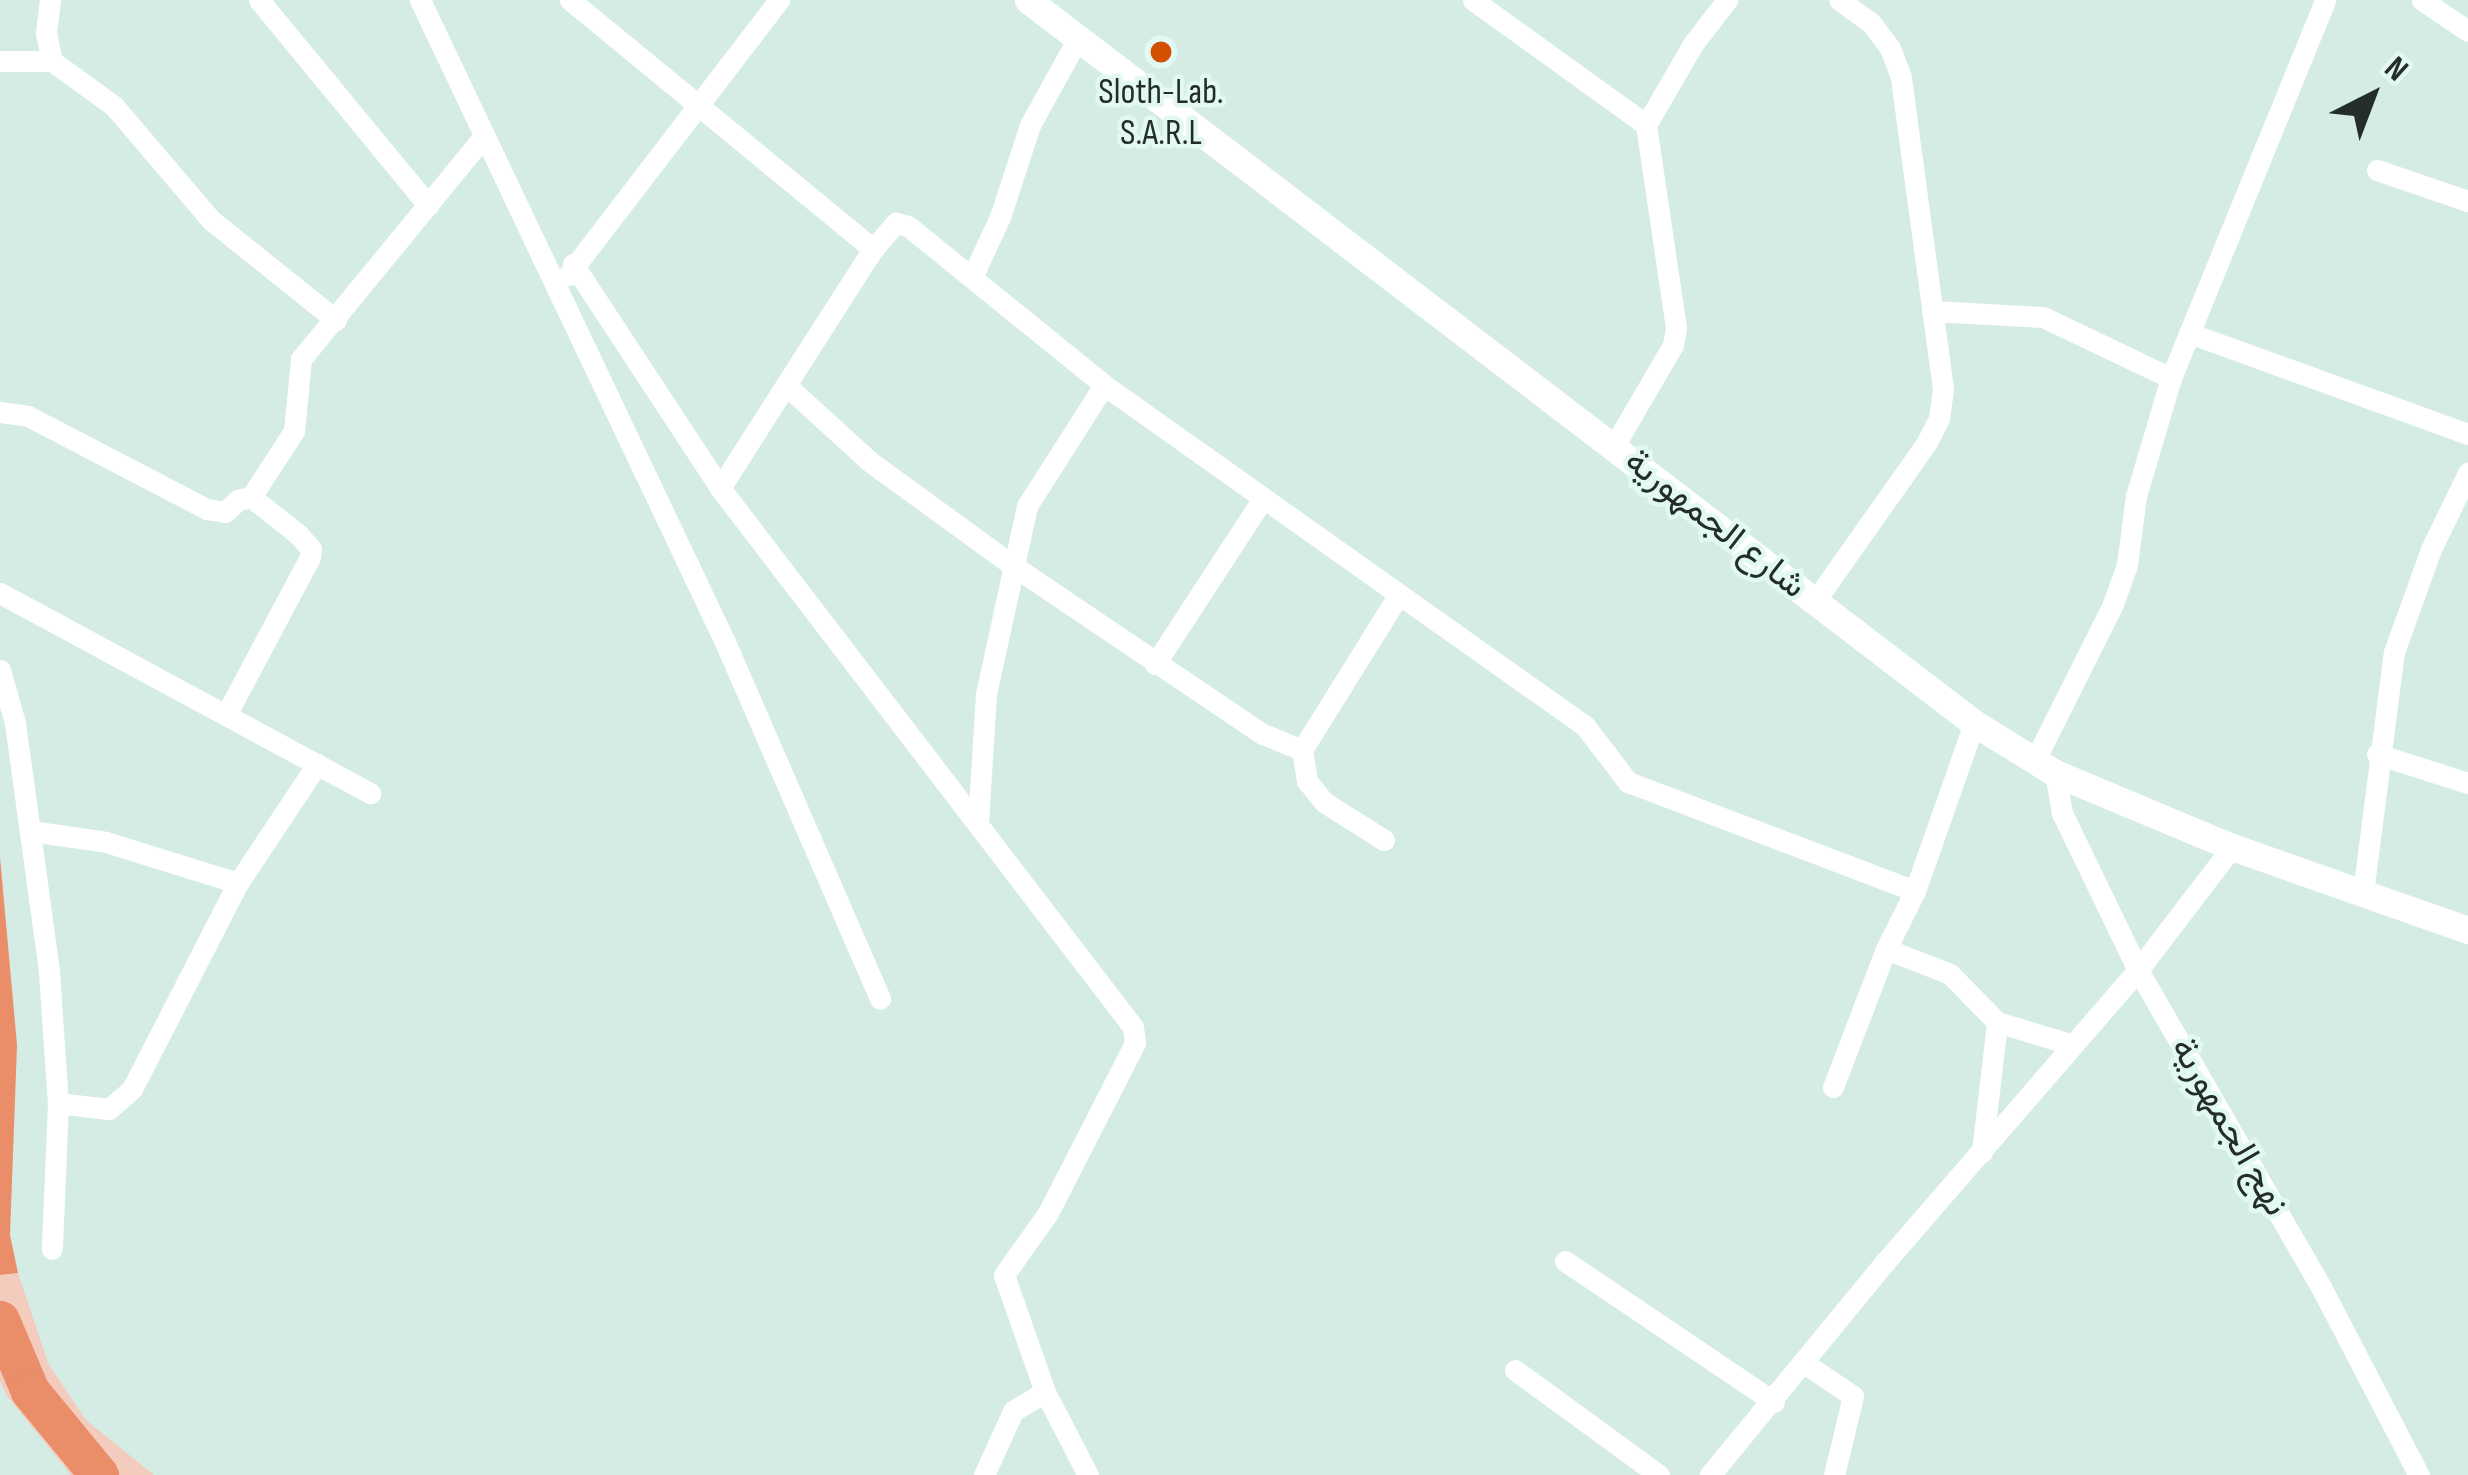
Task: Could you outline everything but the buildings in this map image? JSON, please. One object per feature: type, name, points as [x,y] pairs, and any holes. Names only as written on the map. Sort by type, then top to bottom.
[{"type":"main road","name":"شارع الجمهورية","points":[[1028,0],[1974,723],[2045,766],[2232,847],[2468,930]]},
{"type":"street","points":[[50,0],[46,33],[52,61]]},
{"type":"street","points":[[259,0],[428,205]]},
{"type":"street","points":[[420,0],[724,643],[880,999]]},
{"type":"street","points":[[571,0],[873,249]]},
{"type":"street","points":[[559,293],[573,264],[779,0]]},
{"type":"street","points":[[1474,0],[1646,125]]},
{"type":"street","points":[[1614,446],[1672,345],[1676,328],[1646,125],[1683,59],[1727,0]]},
{"type":"street","points":[[1815,601],[1939,418],[1942,389],[1901,77],[1890,48],[1871,23],[1839,0]]},
{"type":"street","points":[[2045,766],[2127,565],[2133,508],[2171,378],[2325,0]]},
{"type":"street","points":[[2422,0],[2468,31]]},
{"type":"street","points":[[972,277],[1000,217],[1030,125],[1078,38]]},
{"type":"street","points":[[0,61],[52,61],[114,106],[211,220],[336,320]]},
{"type":"street","points":[[0,412],[28,416],[207,509],[225,512],[238,500],[251,497],[294,431],[297,366],[484,136]]},
{"type":"street","points":[[2377,170],[2468,200]]},
{"type":"street","points":[[719,488],[873,249],[896,223],[908,226],[1104,385],[1585,726],[1628,782],[1915,891]]},
{"type":"street","points":[[573,264],[719,488],[1136,1037],[1048,1213],[1004,1275],[1045,1392],[1088,1475]]},
{"type":"street","points":[[1932,311],[2043,317],[2171,378]]},
{"type":"street","points":[[2189,333],[2468,434]]},
{"type":"street","points":[[978,824],[986,694],[1028,506],[1104,385]]},
{"type":"street","points":[[787,386],[869,460],[1012,565],[1263,734],[1302,750]]},
{"type":"street","points":[[2363,893],[2377,754],[2394,652],[2431,549],[2468,473]]},
{"type":"street","points":[[226,715],[310,556],[298,535],[251,497]]},
{"type":"street","points":[[1154,664],[1262,500]]},
{"type":"street","points":[[0,593],[370,793]]},
{"type":"street","points":[[1384,840],[1324,802],[1307,781],[1302,750],[1398,596]]},
{"type":"street","points":[[0,670],[15,723],[31,831],[58,1102],[52,1249]]},
{"type":"street","points":[[1833,1087],[1886,950],[1915,891],[1974,723]]},
{"type":"street","points":[[2377,754],[2468,783]]},
{"type":"street","points":[[58,1102],[109,1109],[132,1089],[238,883],[317,764]]},
{"type":"street","name":"نهج الجمهورية","points":[[2045,766],[2062,813],[2138,970],[2321,1287],[2419,1475]]},
{"type":"street","points":[[31,831],[106,842],[238,883]]},
{"type":"street","points":[[1710,1475],[1885,1262],[2138,970],[2232,847]]},
{"type":"street","points":[[1886,950],[1950,974],[1997,1022],[2073,1045]]},
{"type":"street","points":[[1981,1156],[1997,1022]]},
{"type":"street","points":[[1565,1262],[1774,1402]]},
{"type":"street","points":[[1804,1363],[1852,1396],[1834,1475]]},
{"type":"street","points":[[1515,1370],[1659,1475]]},
{"type":"street","points":[[984,1475],[1012,1411],[1045,1392]]},
{"type":"shaded area","points":[[0,857],[17,1045],[10,1235],[18,1273],[0,1275]]},
{"type":"shaded area","points":[[18,1273],[48,1363],[86,1420],[154,1475],[71,1475],[7,1396],[0,1381],[0,1275]]},
{"type":"waterway","points":[[0,1320],[30,1391],[99,1475]]},
{"type":"place","name":"Sloth-Lab. S.A.R.L","points":[[1161,52]]}]
